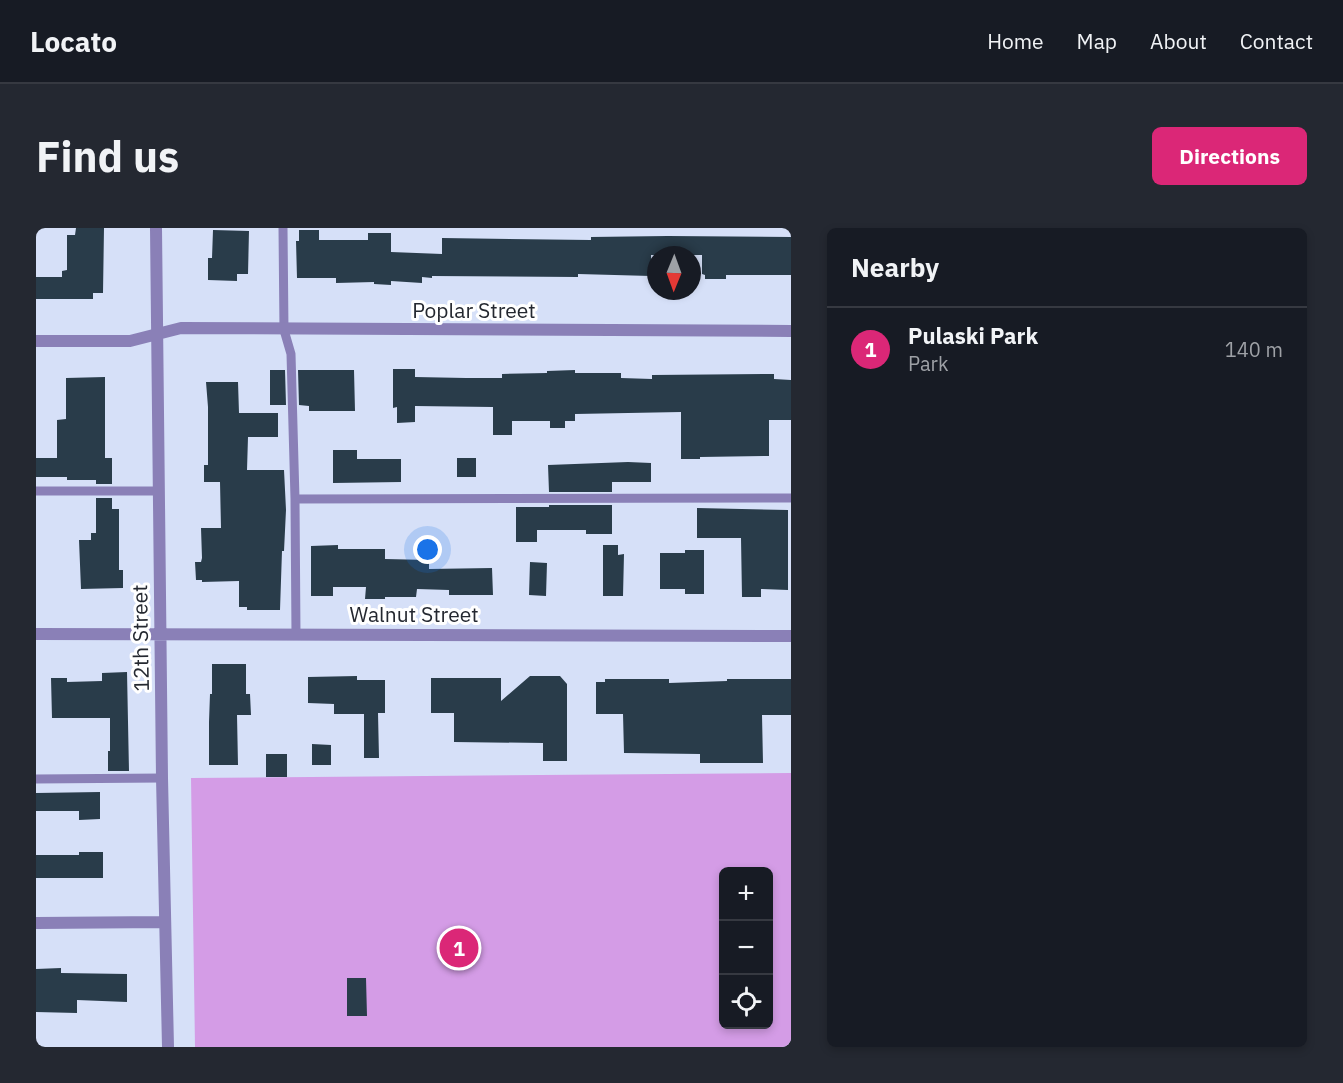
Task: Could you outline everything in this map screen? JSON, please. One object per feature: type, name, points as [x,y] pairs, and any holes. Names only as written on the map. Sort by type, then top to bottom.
[{"type":"street","name":"12th Street","points":[[156,228],[162,778],[168,1047]]},
{"type":"street","name":"Poplar Street","points":[[36,341],[130,341],[181,328],[791,331]]},
{"type":"street","name":"Walnut Street","points":[[36,634],[791,636]]},
{"type":"street","points":[[36,923],[165,922]]},
{"type":"lane","points":[[283,228],[284,330],[291,354],[296,499],[296,634]]},
{"type":"lane","points":[[36,491],[159,491]]},
{"type":"lane","points":[[296,499],[791,498]]},
{"type":"lane","points":[[36,779],[162,778]]},
{"type":"shaded area","points":[[791,773],[791,1047],[195,1047],[191,778]]},
{"type":"building","points":[[76,228],[104,228],[103,293],[93,293],[93,299],[36,299],[36,277],[62,277],[62,271],[67,270],[67,235],[75,235]]},
{"type":"building","points":[[213,230],[249,231],[248,274],[237,274],[237,281],[208,280],[208,258],[212,258]]},
{"type":"building","points":[[299,230],[319,230],[319,240],[368,240],[368,233],[391,233],[391,252],[442,254],[442,238],[591,240],[591,237],[791,237],[791,275],[726,275],[726,279],[705,279],[705,275],[702,274],[701,246],[647,246],[647,276],[578,274],[578,277],[432,276],[432,278],[422,277],[422,283],[391,281],[391,285],[374,284],[374,282],[336,283],[336,278],[297,278],[296,241],[299,241]]},
{"type":"building","points":[[393,369],[415,369],[415,377],[466,378],[502,378],[502,374],[575,370],[575,373],[621,373],[621,378],[652,379],[652,375],[774,374],[774,379],[791,380],[791,420],[769,420],[769,456],[700,457],[700,459],[681,459],[681,412],[575,414],[575,421],[565,421],[565,428],[550,428],[550,421],[512,421],[512,435],[493,435],[493,407],[415,406],[415,422],[397,423],[397,407],[393,408]]},
{"type":"building","points":[[270,370],[285,370],[286,405],[270,405]]},
{"type":"building","points":[[298,370],[354,370],[355,411],[309,411],[309,406],[299,405]]},
{"type":"building","points":[[105,377],[105,458],[112,458],[112,484],[96,484],[96,480],[67,480],[67,477],[36,477],[36,458],[57,458],[57,420],[66,419],[66,378]]},
{"type":"building","points":[[206,382],[238,382],[239,413],[278,413],[278,437],[248,437],[247,470],[284,470],[286,510],[280,610],[247,610],[247,607],[239,607],[239,581],[202,582],[202,580],[196,580],[195,562],[201,562],[202,558],[201,528],[221,528],[220,482],[204,482],[204,465],[208,465]]},
{"type":"building","points":[[333,450],[357,450],[357,459],[401,459],[401,482],[333,483]]},
{"type":"building","points":[[457,458],[476,458],[476,477],[457,477]]},
{"type":"building","points":[[651,463],[651,482],[612,482],[612,492],[549,492],[548,465]]},
{"type":"building","points":[[96,498],[112,498],[112,509],[119,509],[119,570],[123,570],[123,588],[81,589],[79,540],[91,540],[91,533],[96,533]]},
{"type":"building","points":[[549,505],[612,505],[612,534],[586,534],[586,530],[537,530],[537,542],[516,542],[516,507],[549,507]]},
{"type":"building","points":[[697,508],[788,510],[788,590],[761,589],[761,597],[742,597],[741,538],[697,538]]},
{"type":"building","points":[[338,545],[338,549],[385,549],[385,559],[429,560],[429,569],[492,568],[493,595],[449,595],[449,590],[417,589],[416,597],[365,599],[366,587],[333,587],[333,596],[311,596],[311,546]]},
{"type":"building","points":[[603,545],[618,545],[618,555],[624,554],[623,596],[603,596]]},
{"type":"building","points":[[685,550],[704,550],[704,594],[685,594],[685,589],[660,589],[660,553],[685,553]]},
{"type":"building","points":[[530,562],[547,563],[546,596],[529,595]]},
{"type":"building","points":[[212,664],[246,664],[246,694],[250,694],[251,715],[237,715],[238,765],[209,765]]},
{"type":"building","points":[[127,672],[129,771],[108,771],[110,718],[52,718],[51,678],[67,678],[67,682],[102,681],[102,673]]},
{"type":"building","points":[[357,676],[357,680],[385,680],[385,713],[378,713],[379,758],[364,758],[364,714],[334,714],[334,704],[308,703],[308,677]]},
{"type":"building","points":[[530,676],[560,676],[567,684],[567,761],[543,761],[543,743],[454,742],[454,713],[431,713],[431,678],[501,678],[501,701]]},
{"type":"building","points":[[605,679],[669,679],[669,683],[727,681],[727,679],[791,679],[791,715],[762,715],[763,763],[700,763],[700,754],[624,753],[623,714],[596,714],[596,682],[605,682]]},
{"type":"building","points":[[312,744],[331,745],[331,765],[312,765]]},
{"type":"building","points":[[266,754],[287,754],[287,777],[266,777]]},
{"type":"building","points":[[100,792],[100,819],[79,820],[79,811],[36,811],[36,793]]},
{"type":"building","points":[[79,852],[103,852],[103,878],[36,878],[36,855],[79,855]]},
{"type":"building","points":[[61,968],[61,973],[127,974],[127,1002],[77,1000],[77,1013],[36,1012],[36,969]]},
{"type":"building","points":[[347,978],[366,978],[367,1016],[347,1016]]},
{"type":"place","name":"Pulaski Park","points":[[459,948]]}]
